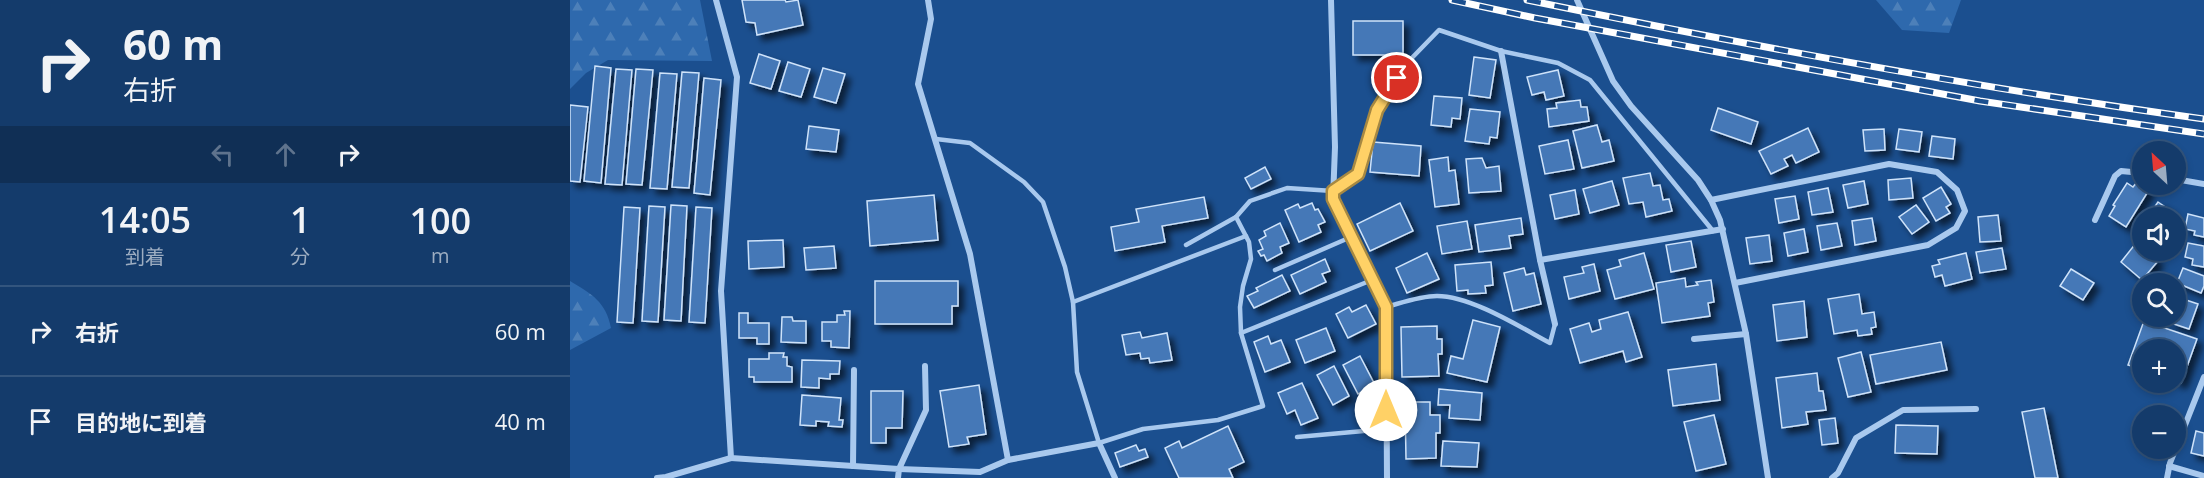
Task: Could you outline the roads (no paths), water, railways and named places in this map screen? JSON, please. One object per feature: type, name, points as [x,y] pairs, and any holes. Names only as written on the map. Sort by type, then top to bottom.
[{"type":"street","points":[[716,0],[737,76],[721,291],[731,458]]},
{"type":"street","points":[[928,0],[930,19],[918,84],[970,254],[1008,460]]},
{"type":"street","points":[[1331,0],[1335,147],[1333,199],[1386,307],[1386,478]]},
{"type":"street","points":[[1578,0],[1613,81],[1631,106],[1698,180],[1711,200],[1723,229],[1746,334],[1768,478]]},
{"type":"street","points":[[1501,51],[1540,260],[1555,324]]},
{"type":"street","points":[[1711,200],[1889,164],[1937,172],[1957,190],[1965,211],[1956,228],[1928,245],[1735,283]]},
{"type":"street","points":[[2095,220],[2115,176],[2121,171],[2132,172]]},
{"type":"street","points":[[2186,181],[2204,184]]},
{"type":"street","points":[[1540,260],[1723,229]]},
{"type":"street","points":[[1694,339],[1746,334]]},
{"type":"street","points":[[898,478],[899,469],[926,410],[925,366]]},
{"type":"street","points":[[853,466],[854,370]]},
{"type":"street","points":[[2167,478],[2169,466],[2204,377]]},
{"type":"street","points":[[1832,478],[1838,473],[1856,438],[1903,410],[1976,409]]},
{"type":"street","points":[[657,478],[731,458],[980,472],[1008,460],[1099,443],[1115,478]]},
{"type":"street","points":[[2169,466],[2204,476]]},
{"type":"lane","points":[[1185,244],[1236,218],[1250,201],[1287,188],[1333,191],[1358,174],[1377,110],[1407,63],[1439,30],[1501,51],[1558,63],[1590,80],[1713,231]]},
{"type":"lane","points":[[936,139],[970,143],[1024,182],[1043,202],[1065,267],[1073,302],[1077,372],[1099,443],[1143,429],[1218,420],[1263,406],[1241,333],[1240,307],[1251,259],[1249,242],[1236,218]]},
{"type":"lane","points":[[1073,302],[1246,236]]},
{"type":"lane","points":[[1275,270],[1351,237]]},
{"type":"lane","points":[[1241,333],[1372,280]]},
{"type":"lane","points":[[1386,307],[1437,296],[1462,301],[1486,309],[1550,343],[1555,324]]},
{"type":"lane","points":[[1297,437],[1386,429]]},
{"type":"railway","points":[[1452,0],[1535,18],[1980,101],[2204,134]]},
{"type":"railway","points":[[1527,0],[1864,65],[2034,94],[2204,119]]}]
